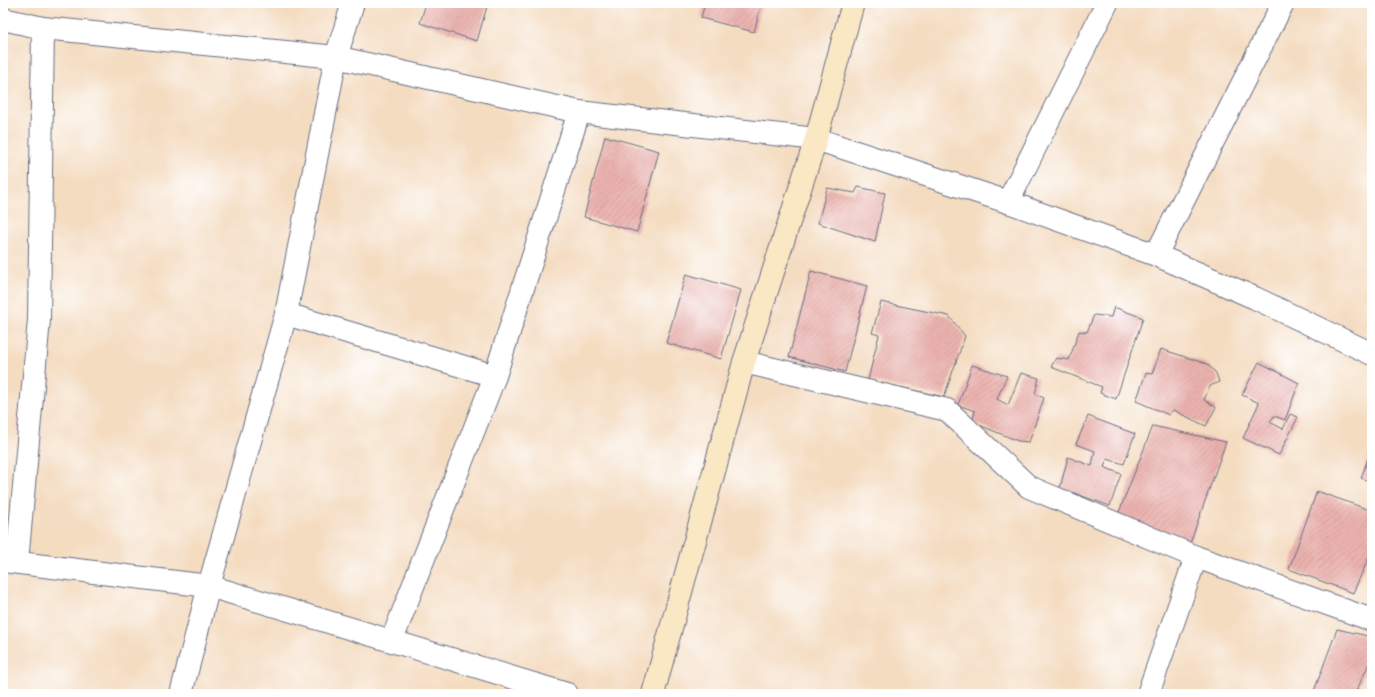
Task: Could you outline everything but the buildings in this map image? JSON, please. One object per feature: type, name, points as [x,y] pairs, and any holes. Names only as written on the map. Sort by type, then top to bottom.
[{"type":"street","points":[[182,694],[209,586],[286,314],[336,58],[353,3]]},
{"type":"street","points":[[653,694],[744,362],[816,139],[853,3]]},
{"type":"street","points":[[1008,202],[1107,3]]},
{"type":"street","points":[[1156,255],[1283,3]]},
{"type":"street","points":[[3,19],[43,28],[336,58],[579,112],[816,139],[1008,202],[1156,255],[1255,298],[1372,354]]},
{"type":"street","points":[[43,28],[39,320],[10,561],[209,586],[567,694]]},
{"type":"street","points":[[392,640],[495,376],[579,112]]},
{"type":"street","points":[[286,314],[495,376]]},
{"type":"street","points":[[744,362],[947,410],[1030,487],[1196,557],[1372,620]]},
{"type":"street","points":[[1148,694],[1196,557]]}]
